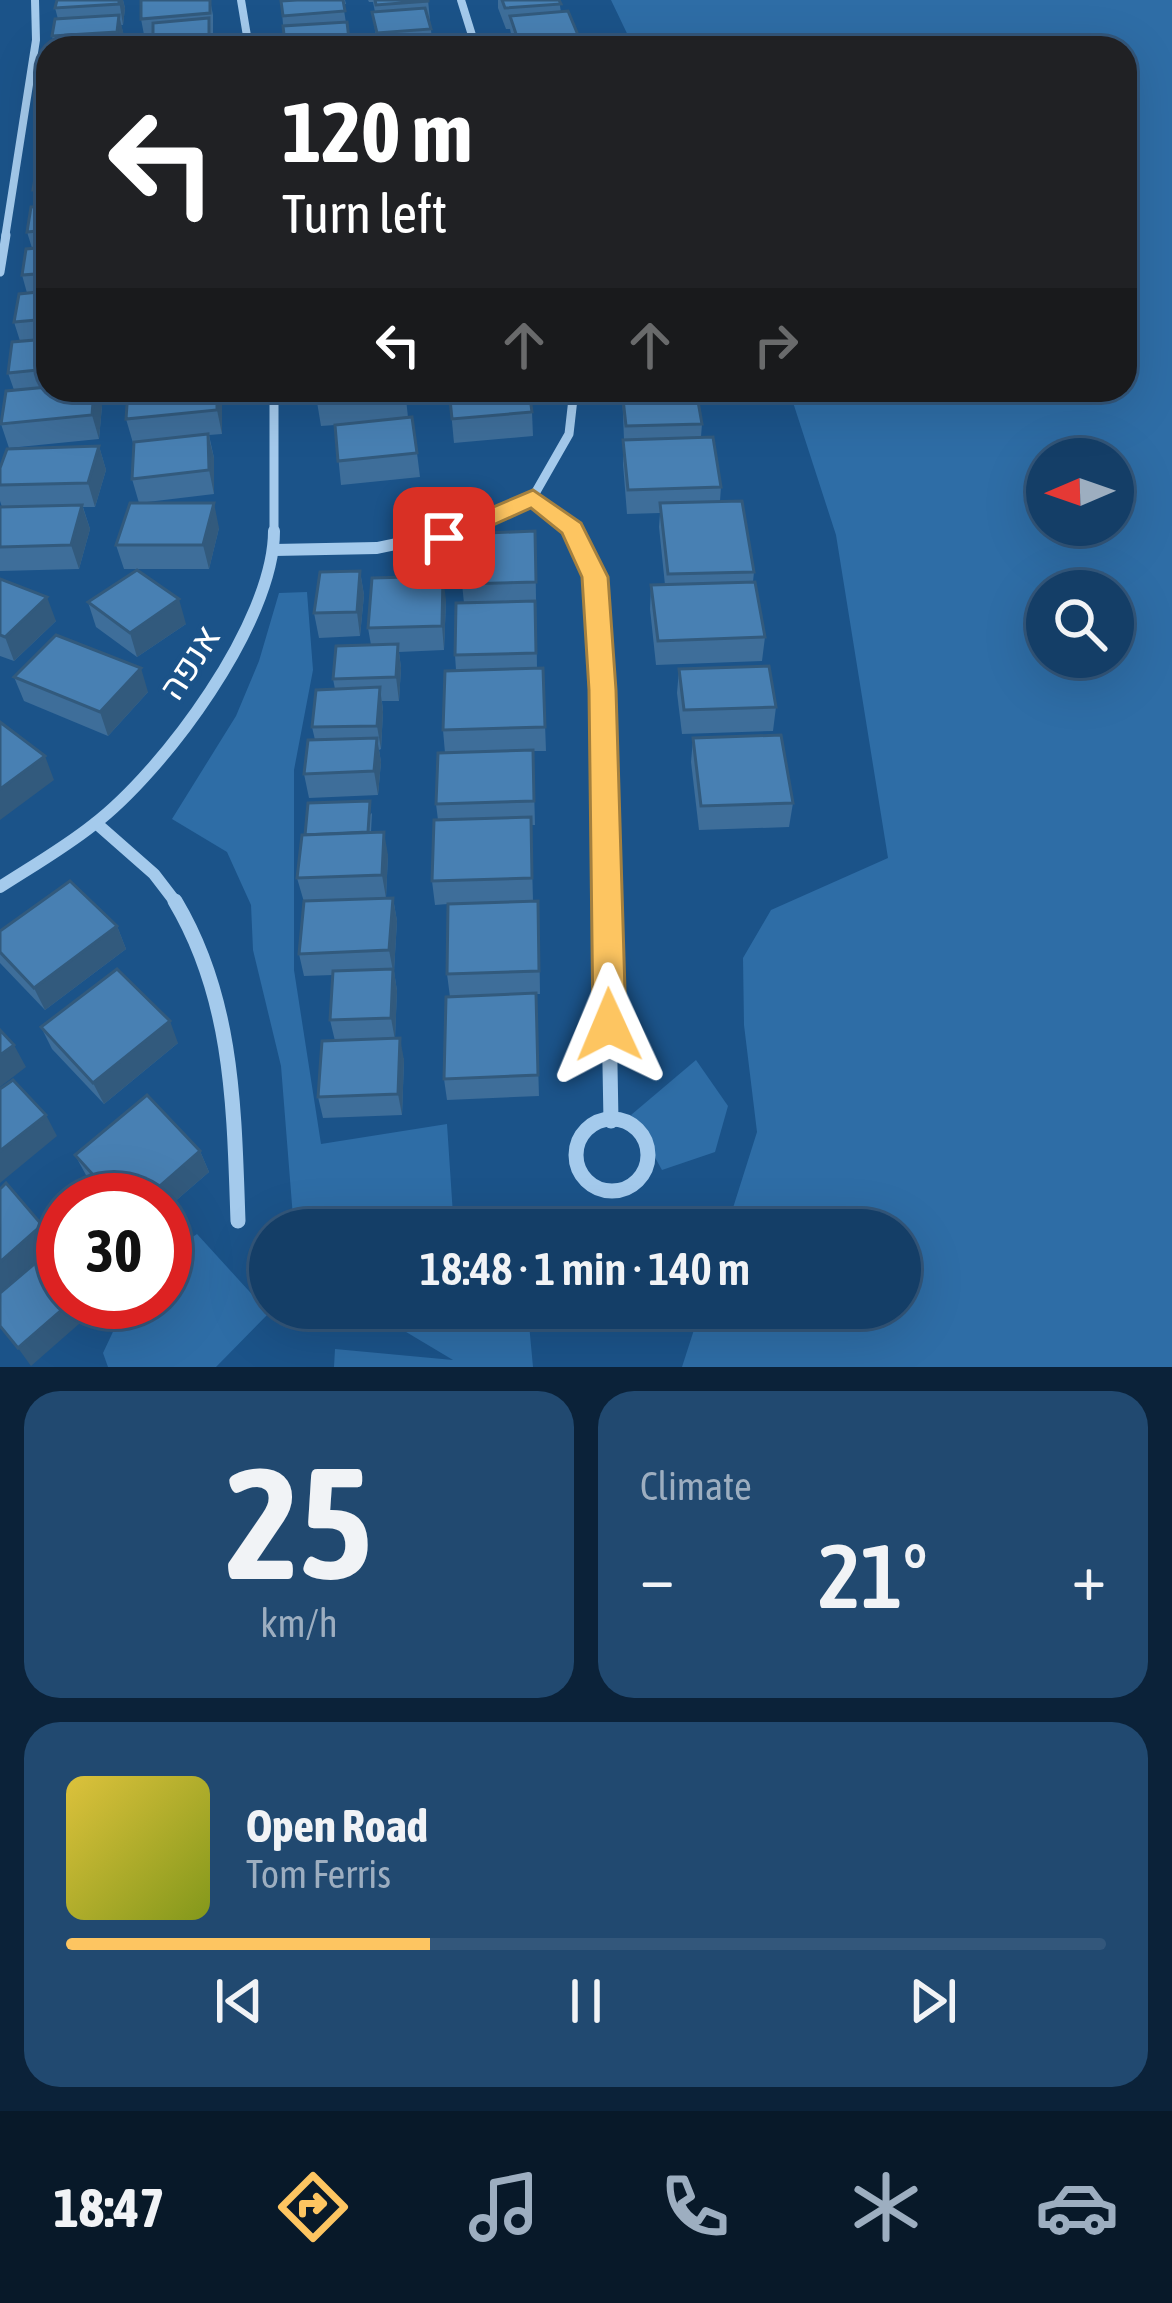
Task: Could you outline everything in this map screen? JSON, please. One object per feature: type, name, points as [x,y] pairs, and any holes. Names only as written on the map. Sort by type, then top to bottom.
[{"type":"street","points":[[0,272],[36,40],[35,0]]},
{"type":"street","points":[[241,0],[248,36]]},
{"type":"street","points":[[461,0],[472,36]]},
{"type":"street","name":"אנפה","points":[[0,887],[95,824],[169,746],[222,675],[255,610],[274,550],[274,402]]},
{"type":"street","points":[[274,550],[362,552],[418,546],[470,530],[533,497],[561,458],[576,417],[575,402]]},
{"type":"street","points":[[533,497],[572,529],[595,577],[603,690],[611,1121]]},
{"type":"street","points":[[95,824],[168,890],[213,972],[231,1055],[238,1221]]},
{"type":"street","points":[[611,1121],[634,1126],[643,1135],[649,1156],[641,1178],[620,1190],[595,1187],[584,1179],[574,1157],[575,1146],[589,1127],[611,1121]]},
{"type":"shaded area","points":[[611,0],[1172,0],[1172,1367],[682,1367],[694,1329],[921,1329],[921,1209],[733,1209],[757,1132],[744,1025],[743,958],[771,910],[888,858],[836,535],[793,402],[1137,402],[1137,36],[628,36]]},
{"type":"shaded area","points":[[307,592],[313,670],[294,770],[294,970],[321,1144],[447,1124],[453,1209],[292,1209],[281,1066],[253,950],[251,905],[227,852],[172,819],[236,716],[279,593]]},
{"type":"shaded area","points":[[696,1060],[728,1106],[715,1152],[662,1170],[631,1115]]},
{"type":"shaded area","points":[[197,1234],[249,1291],[249,1329],[253,1329],[216,1367],[108,1367],[103,1353],[114,1329],[192,1329],[192,1237]]},
{"type":"shaded area","points":[[401,1329],[529,1329],[533,1367],[334,1367],[335,1349],[453,1360]]},
{"type":"building","points":[[57,0],[119,0],[119,4],[55,8]]},
{"type":"building","points":[[141,0],[210,0],[210,13],[141,19]]},
{"type":"building","points":[[343,0],[345,11],[283,16],[281,1]]},
{"type":"building","points":[[375,0],[428,0],[428,1],[376,5]]},
{"type":"building","points":[[502,0],[559,0],[561,4],[505,8]]},
{"type":"building","points":[[425,8],[431,29],[377,33],[372,12]]},
{"type":"building","points":[[568,11],[578,35],[517,36],[510,16]]},
{"type":"building","points":[[119,15],[117,32],[52,36],[55,19]]},
{"type":"building","points":[[209,18],[209,35],[153,36],[153,23]]},
{"type":"building","points":[[347,22],[349,36],[284,36],[283,26]]},
{"type":"building","points":[[31,207],[36,207],[36,231],[27,232]]},
{"type":"building","points":[[36,248],[36,274],[22,275],[26,249]]},
{"type":"building","points":[[36,292],[36,320],[14,322],[19,294]]},
{"type":"building","points":[[36,340],[36,370],[8,373],[12,342]]},
{"type":"building","points":[[36,388],[36,402],[93,402],[92,415],[1,424],[6,391]]},
{"type":"building","points":[[127,402],[217,402],[217,410],[126,419]]},
{"type":"building","points":[[450,402],[531,402],[532,412],[452,419]]},
{"type":"building","points":[[623,402],[698,402],[702,424],[626,426]]},
{"type":"building","points":[[412,417],[417,453],[338,461],[335,425]]},
{"type":"building","points":[[208,434],[209,470],[132,479],[134,442]]},
{"type":"building","points":[[713,437],[721,487],[628,490],[623,440]]},
{"type":"building","points":[[99,446],[88,483],[0,485],[7,449]]},
{"type":"building","points":[[742,501],[754,572],[668,574],[660,503]]},
{"type":"building","points":[[130,503],[214,503],[203,545],[116,545]]},
{"type":"building","points":[[82,505],[71,545],[0,547],[0,507]]},
{"type":"building","points":[[535,531],[536,582],[462,584],[463,534]]},
{"type":"building","points":[[137,570],[179,599],[130,633],[88,602]]},
{"type":"building","points":[[360,571],[357,612],[314,613],[320,572]]},
{"type":"building","points":[[443,576],[442,626],[368,628],[372,578]]},
{"type":"building","points":[[0,579],[47,597],[5,637],[0,635]]},
{"type":"building","points":[[755,582],[765,637],[658,641],[651,585]]},
{"type":"building","points":[[535,601],[536,653],[455,655],[456,603]]},
{"type":"building","points":[[56,635],[141,668],[100,712],[14,677]]},
{"type":"building","points":[[398,644],[396,677],[333,679],[336,646]]},
{"type":"building","points":[[769,666],[776,707],[684,710],[679,669]]},
{"type":"building","points":[[543,668],[545,727],[443,730],[445,671]]},
{"type":"building","points":[[380,687],[377,726],[312,727],[316,690]]},
{"type":"building","points":[[0,722],[45,756],[0,789]]},
{"type":"building","points":[[781,735],[793,803],[701,806],[693,738]]},
{"type":"building","points":[[377,738],[374,771],[304,774],[308,740]]},
{"type":"building","points":[[533,750],[534,801],[436,804],[438,753]]},
{"type":"building","points":[[370,801],[368,832],[305,835],[308,803]]},
{"type":"building","points":[[531,817],[532,878],[432,881],[434,820]]},
{"type":"building","points":[[384,832],[382,875],[297,878],[302,835]]},
{"type":"building","points":[[70,881],[117,926],[34,988],[0,952],[0,931]]},
{"type":"building","points":[[393,898],[389,950],[299,954],[304,901]]},
{"type":"building","points":[[538,901],[539,971],[447,974],[448,904]]},
{"type":"building","points":[[117,969],[170,1021],[93,1083],[41,1027]]},
{"type":"building","points":[[393,969],[391,1018],[330,1020],[333,971]]},
{"type":"building","points":[[536,993],[538,1075],[444,1079],[446,997]]},
{"type":"building","points":[[0,1030],[14,1045],[0,1055]]},
{"type":"building","points":[[400,1038],[398,1094],[318,1097],[322,1041]]},
{"type":"building","points":[[13,1080],[46,1115],[0,1151],[0,1089]]},
{"type":"building","points":[[147,1095],[200,1151],[175,1173],[91,1173],[75,1155]]},
{"type":"building","points":[[6,1183],[36,1218],[36,1230],[0,1262],[0,1189]]},
{"type":"building","points":[[36,1262],[36,1329],[40,1329],[18,1348],[0,1326],[0,1293]]},
{"type":"route","points":[[444,538],[470,530],[533,497],[572,529],[595,577],[603,690],[609,1025]]}]
